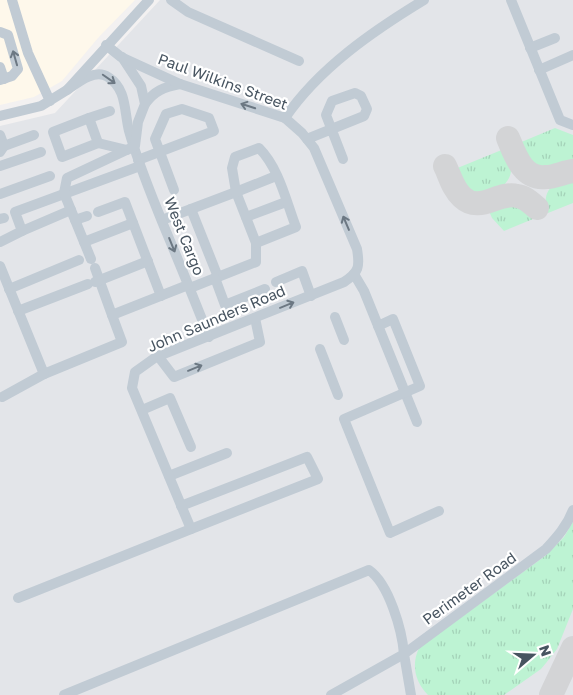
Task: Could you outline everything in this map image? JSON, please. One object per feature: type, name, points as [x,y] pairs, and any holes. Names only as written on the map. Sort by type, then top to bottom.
[{"type":"street","points":[[12,0],[28,53],[50,101]]},
{"type":"street","points":[[0,116],[33,108],[50,101],[66,90],[149,0]]},
{"type":"street","points":[[171,0],[188,12],[299,61]]},
{"type":"street","points":[[285,118],[297,100],[321,75],[366,39],[424,0]]},
{"type":"street","points":[[511,0],[560,120],[573,125]]},
{"type":"street","points":[[0,32],[8,35],[18,69],[12,76],[2,79],[0,67]]},
{"type":"street","points":[[530,48],[555,38]]},
{"type":"street","name":"Paul Wilkins Street","points":[[106,45],[121,56],[180,84],[285,118],[302,133],[314,148],[357,249],[359,263],[356,272]]},
{"type":"street","points":[[539,70],[573,55]]},
{"type":"street","points":[[121,56],[141,86],[145,104]]},
{"type":"street","name":"West Cargo","points":[[66,90],[90,76],[100,74],[106,75],[116,83],[124,101],[131,148],[210,337]]},
{"type":"street","points":[[145,104],[158,90],[180,84]]},
{"type":"street","name":"West Cargo","points":[[131,148],[145,104]]},
{"type":"street","points":[[22,231],[15,212],[139,164],[160,152],[214,131],[209,118],[182,109],[166,114],[155,139],[160,152],[174,190]]},
{"type":"street","points":[[110,110],[53,132],[62,157],[98,143],[131,148]]},
{"type":"street","points":[[89,118],[98,143]]},
{"type":"street","points":[[307,139],[332,129],[344,159]]},
{"type":"street","points":[[0,135],[2,149],[34,135]]},
{"type":"street","points":[[2,396],[44,374],[122,342],[112,315],[94,282],[84,242],[64,193],[66,178],[131,148]]},
{"type":"street","points":[[112,315],[256,262],[256,243],[236,192],[232,168],[235,157],[260,148],[269,158],[296,227],[256,243]]},
{"type":"street","points":[[0,166],[41,152]]},
{"type":"street","points":[[0,194],[50,176]]},
{"type":"street","points":[[162,220],[276,176]]},
{"type":"street","points":[[98,212],[125,202],[161,296]]},
{"type":"street","points":[[246,217],[286,202]]},
{"type":"street","points":[[192,209],[225,305],[265,289]]},
{"type":"street","points":[[0,242],[71,210]]},
{"type":"street","points":[[75,220],[87,216]]},
{"type":"street","points":[[84,242],[133,223]]},
{"type":"street","points":[[9,289],[87,260]]},
{"type":"street","points":[[18,311],[148,261]]},
{"type":"street","points":[[0,266],[44,374]]},
{"type":"street","points":[[276,282],[302,271],[311,296]]},
{"type":"street","points":[[356,272],[417,422]]},
{"type":"street","name":"John Saunders Road","points":[[191,529],[132,388],[136,372],[158,356],[210,337],[344,282],[356,272]]},
{"type":"street","points":[[335,317],[344,340]]},
{"type":"street","points":[[158,356],[174,377],[260,342],[255,318]]},
{"type":"street","points":[[378,326],[393,319],[420,386],[344,419],[390,533],[439,511]]},
{"type":"street","points":[[320,349],[338,395]]},
{"type":"street","points":[[142,410],[170,398],[191,447]]},
{"type":"street","points":[[169,476],[227,453]]},
{"type":"street","points":[[18,598],[318,479],[307,456],[181,506]]},
{"type":"street","name":"Perimeter Road","points":[[331,695],[404,654],[546,549],[558,537],[573,510]]},
{"type":"street","points":[[64,695],[369,570],[377,576],[383,586],[401,628],[411,695]]},
{"type":"shaded area","points":[[0,0],[135,0],[98,38],[62,81],[34,97],[0,105]]},
{"type":"shaded area","points":[[160,0],[573,0],[573,695],[0,695],[0,126],[55,113]]},
{"type":"green space","points":[[555,128],[573,135],[573,159],[546,169],[534,167],[524,154],[519,143]]},
{"type":"green space","points":[[504,149],[511,168],[509,178],[505,184],[500,189],[485,195],[471,194],[465,190],[460,183],[455,169]]},
{"type":"green space","points":[[573,179],[573,203],[548,213],[546,199],[550,188],[560,182]]},
{"type":"green space","points":[[511,203],[525,207],[533,219],[504,231],[492,218],[489,211]]},
{"type":"green space","points":[[573,522],[573,609],[557,649],[541,669],[504,695],[428,695],[417,679],[415,661],[419,648],[545,556],[564,537]]},
{"type":"taxiway","points":[[508,138],[517,159],[531,175],[549,177],[573,171]]},
{"type":"taxiway","points":[[445,166],[456,190],[469,202],[482,203],[510,195],[528,200],[537,208]]},
{"type":"taxiway","points":[[551,695],[573,648]]}]
